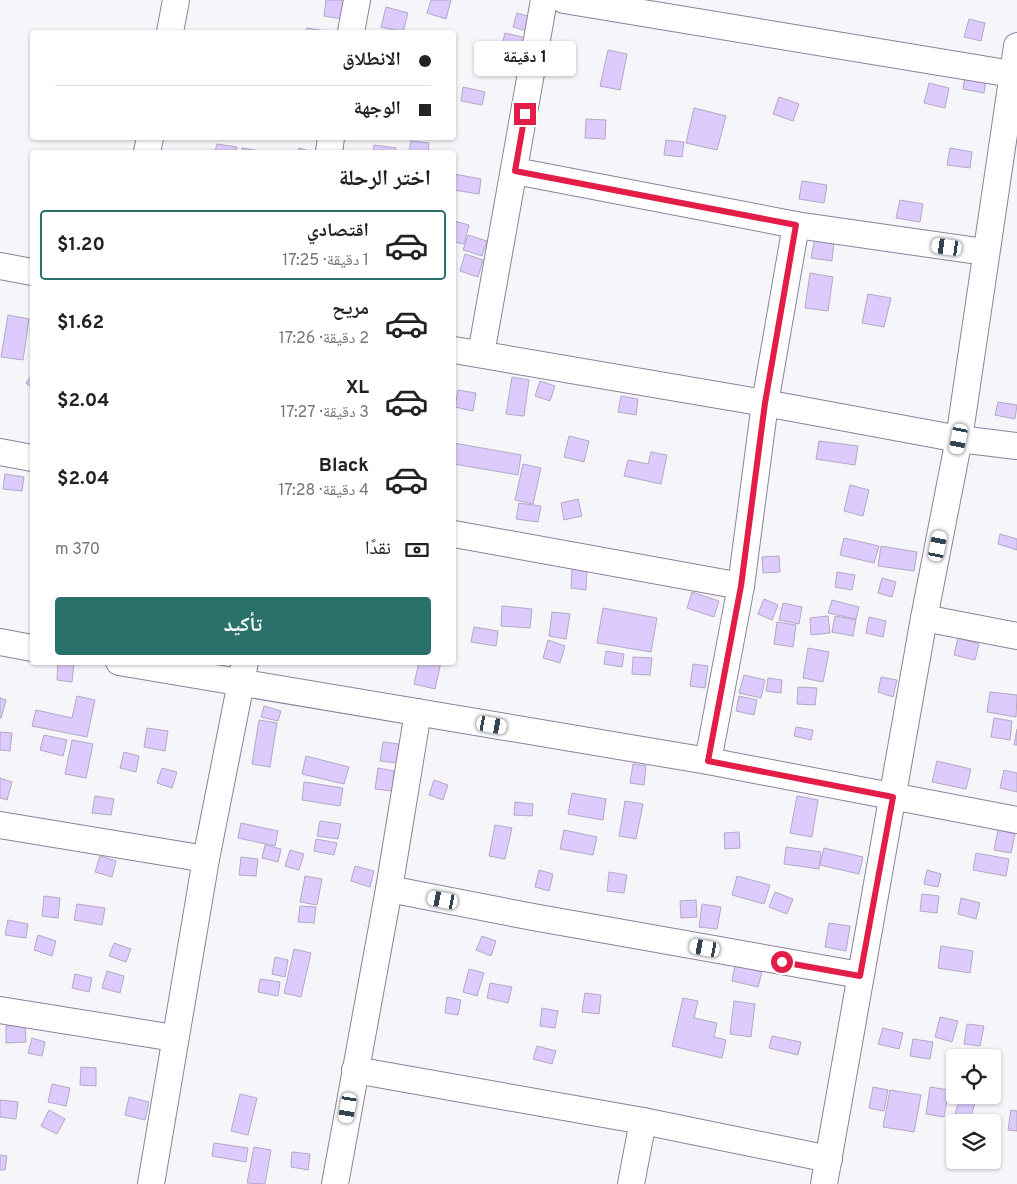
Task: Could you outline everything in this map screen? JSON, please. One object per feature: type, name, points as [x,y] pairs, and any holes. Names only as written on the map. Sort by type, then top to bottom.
[{"type":"street","points":[[170,30],[176,0]]},
{"type":"street","points":[[351,30],[357,0]]},
{"type":"street","points":[[481,354],[544,0]]},
{"type":"street","points":[[564,0],[1012,74]]},
{"type":"street","points":[[355,1070],[643,1121],[826,1172],[924,618],[959,439],[985,252],[1017,46]]},
{"type":"street","points":[[515,171],[796,225],[985,252]]},
{"type":"street","points":[[708,761],[741,586],[765,403],[796,225]]},
{"type":"street","points":[[0,266],[30,272]]},
{"type":"street","points":[[456,350],[765,403],[959,439],[1017,446]]},
{"type":"street","points":[[0,452],[30,458]]},
{"type":"street","points":[[456,534],[741,586]]},
{"type":"street","points":[[924,618],[1017,636]]},
{"type":"street","points":[[0,642],[30,648]]},
{"type":"street","points":[[153,665],[243,673],[418,712],[708,761],[1017,820]]},
{"type":"street","points":[[151,1184],[174,1038],[206,859],[243,673]]},
{"type":"street","points":[[335,1184],[389,889],[418,712]]},
{"type":"street","points":[[0,825],[206,859]]},
{"type":"street","points":[[389,889],[860,976]]},
{"type":"street","points":[[0,1010],[174,1038]]},
{"type":"street","points":[[631,1184],[643,1121]]},
{"type":"building","points":[[326,0],[344,0],[342,19],[324,16]]},
{"type":"building","points":[[431,0],[451,0],[446,19],[427,13]]},
{"type":"building","points":[[386,7],[408,13],[404,30],[381,27]]},
{"type":"building","points":[[517,13],[531,17],[527,31],[513,27]]},
{"type":"building","points":[[969,19],[985,23],[981,41],[964,37]]},
{"type":"building","points":[[505,33],[527,38],[524,53],[501,49]]},
{"type":"building","points":[[608,50],[627,54],[620,90],[600,86]]},
{"type":"building","points":[[965,76],[986,79],[984,93],[963,89]]},
{"type":"building","points":[[929,83],[949,88],[945,108],[924,103]]},
{"type":"building","points":[[463,87],[485,92],[482,105],[461,101]]},
{"type":"building","points":[[779,97],[799,104],[793,121],[773,114]]},
{"type":"building","points":[[694,108],[726,116],[717,150],[686,143]]},
{"type":"building","points":[[586,119],[606,120],[605,139],[585,138]]},
{"type":"building","points":[[666,140],[684,142],[682,157],[664,155]]},
{"type":"building","points":[[411,141],[429,143],[428,150],[409,150]]},
{"type":"building","points":[[217,144],[237,147],[236,150],[216,150]]},
{"type":"building","points":[[374,145],[396,148],[396,150],[373,150]]},
{"type":"building","points":[[950,148],[972,152],[970,168],[947,165]]},
{"type":"building","points":[[456,174],[481,179],[479,194],[456,190]]},
{"type":"building","points":[[802,181],[827,185],[824,203],[799,199]]},
{"type":"building","points":[[900,200],[923,204],[920,222],[896,218]]},
{"type":"building","points":[[456,222],[469,225],[464,244],[456,242]]},
{"type":"building","points":[[468,235],[487,241],[482,256],[463,250]]},
{"type":"building","points":[[815,238],[834,241],[832,261],[811,258]]},
{"type":"building","points":[[465,254],[483,260],[478,277],[460,271]]},
{"type":"building","points":[[810,273],[833,277],[828,311],[805,308]]},
{"type":"building","points":[[868,294],[891,298],[884,327],[862,323]]},
{"type":"building","points":[[8,315],[29,319],[23,360],[1,357]]},
{"type":"building","points":[[30,377],[30,386],[26,383]]},
{"type":"building","points":[[512,377],[529,380],[524,416],[506,414]]},
{"type":"building","points":[[540,381],[555,386],[550,401],[535,396]]},
{"type":"building","points":[[458,390],[476,393],[473,411],[456,407]]},
{"type":"building","points":[[621,396],[638,399],[636,415],[618,412]]},
{"type":"building","points":[[998,402],[1017,405],[1015,419],[995,415]]},
{"type":"building","points":[[569,436],[589,441],[584,462],[564,457]]},
{"type":"building","points":[[819,441],[858,446],[855,465],[816,459]]},
{"type":"building","points":[[456,443],[521,455],[518,475],[456,464]]},
{"type":"building","points":[[651,452],[667,455],[661,484],[624,476],[628,460],[648,464]]},
{"type":"building","points":[[523,464],[541,468],[533,504],[515,500]]},
{"type":"building","points":[[5,474],[24,477],[22,491],[3,489]]},
{"type":"building","points":[[850,485],[869,490],[863,516],[844,511]]},
{"type":"building","points":[[578,499],[582,516],[564,520],[561,503]]},
{"type":"building","points":[[519,503],[541,506],[538,522],[516,519]]},
{"type":"building","points":[[1000,534],[1017,539],[1017,550],[998,544]]},
{"type":"building","points":[[844,538],[879,546],[874,563],[840,555]]},
{"type":"building","points":[[881,546],[917,552],[914,571],[878,566]]},
{"type":"building","points":[[779,556],[780,572],[763,573],[762,557]]},
{"type":"building","points":[[572,569],[587,570],[586,590],[571,588]]},
{"type":"building","points":[[837,572],[855,575],[852,590],[835,587]]},
{"type":"building","points":[[882,578],[896,582],[892,597],[878,593]]},
{"type":"building","points":[[692,592],[719,601],[714,617],[687,608]]},
{"type":"building","points":[[764,599],[778,605],[772,620],[758,614]]},
{"type":"building","points":[[832,600],[859,607],[856,619],[828,613]]},
{"type":"building","points":[[783,603],[802,607],[799,624],[779,620]]},
{"type":"building","points":[[502,606],[532,609],[530,628],[501,626]]},
{"type":"building","points":[[603,608],[657,618],[651,652],[597,643]]},
{"type":"building","points":[[552,612],[570,614],[566,639],[549,636]]},
{"type":"building","points":[[828,616],[830,633],[811,635],[810,618]]},
{"type":"building","points":[[835,616],[856,620],[853,636],[832,632]]},
{"type":"building","points":[[869,617],[886,621],[883,637],[866,633]]},
{"type":"building","points":[[777,622],[796,625],[793,647],[774,644]]},
{"type":"building","points":[[474,627],[498,631],[496,646],[471,642]]},
{"type":"building","points":[[958,638],[979,644],[975,660],[954,655]]},
{"type":"building","points":[[548,640],[565,646],[560,663],[543,658]]},
{"type":"building","points":[[808,648],[829,652],[823,682],[803,678]]},
{"type":"building","points":[[606,651],[624,654],[622,667],[604,664]]},
{"type":"building","points":[[633,657],[652,658],[650,675],[632,674]]},
{"type":"building","points":[[693,664],[708,666],[705,688],[690,686]]},
{"type":"building","points":[[58,665],[74,665],[72,682],[57,680]]},
{"type":"building","points":[[418,665],[440,665],[435,689],[414,684]]},
{"type":"building","points":[[744,675],[765,680],[761,698],[739,693]]},
{"type":"building","points":[[881,677],[897,680],[893,697],[878,692]]},
{"type":"building","points":[[768,678],[782,680],[781,693],[766,691]]},
{"type":"building","points":[[798,687],[817,688],[815,705],[797,704]]},
{"type":"building","points":[[990,692],[1017,695],[1016,717],[987,712]]},
{"type":"building","points":[[77,696],[95,700],[87,737],[32,726],[36,710],[72,718]]},
{"type":"building","points":[[739,696],[757,700],[754,715],[736,711]]},
{"type":"building","points":[[0,698],[6,700],[1,718],[0,718]]},
{"type":"building","points":[[264,706],[281,711],[278,721],[261,717]]},
{"type":"building","points":[[994,718],[1012,721],[1010,740],[991,737]]},
{"type":"building","points":[[259,720],[277,723],[270,767],[252,764]]},
{"type":"building","points":[[796,727],[813,730],[811,740],[794,736]]},
{"type":"building","points":[[147,728],[168,731],[165,751],[144,747]]},
{"type":"building","points":[[1017,729],[1017,745],[1014,745]]},
{"type":"building","points":[[0,732],[12,733],[10,751],[0,750]]},
{"type":"building","points":[[44,735],[67,740],[63,756],[40,750]]},
{"type":"building","points":[[72,740],[93,744],[86,778],[65,774]]},
{"type":"building","points":[[383,742],[399,744],[397,763],[380,761]]},
{"type":"building","points":[[124,752],[139,756],[136,772],[120,768]]},
{"type":"building","points":[[306,756],[349,767],[344,784],[302,774]]},
{"type":"building","points":[[937,761],[971,769],[966,789],[932,782]]},
{"type":"building","points":[[633,764],[646,766],[644,785],[630,783]]},
{"type":"building","points":[[162,768],[177,772],[172,788],[157,783]]},
{"type":"building","points":[[378,768],[394,771],[392,791],[375,789]]},
{"type":"building","points":[[1004,770],[1017,773],[1017,792],[1000,788]]},
{"type":"building","points":[[0,778],[12,782],[7,800],[0,798]]},
{"type":"building","points":[[434,780],[448,785],[443,800],[429,795]]},
{"type":"building","points":[[304,782],[343,788],[340,806],[302,800]]},
{"type":"building","points":[[572,793],[606,799],[603,820],[568,814]]},
{"type":"building","points":[[95,796],[114,799],[111,815],[92,813]]},
{"type":"building","points":[[797,796],[818,800],[812,837],[790,833]]},
{"type":"building","points":[[625,801],[643,804],[636,839],[619,836]]},
{"type":"building","points":[[515,802],[533,804],[532,816],[514,815]]},
{"type":"building","points":[[320,821],[341,824],[338,839],[317,836]]},
{"type":"building","points":[[241,823],[278,831],[275,846],[238,838]]},
{"type":"building","points":[[495,825],[512,828],[505,859],[489,856]]},
{"type":"building","points":[[564,830],[597,837],[593,855],[560,849]]},
{"type":"building","points":[[998,830],[1015,834],[1011,853],[994,850]]},
{"type":"building","points":[[739,832],[740,848],[725,849],[724,833]]},
{"type":"building","points":[[316,839],[337,843],[334,855],[314,851]]},
{"type":"building","points":[[265,845],[281,849],[278,862],[262,858]]},
{"type":"building","points":[[786,847],[821,852],[819,869],[784,864]]},
{"type":"building","points":[[824,848],[863,857],[859,874],[820,865]]},
{"type":"building","points":[[290,850],[304,854],[299,870],[285,866]]},
{"type":"building","points":[[976,853],[1009,859],[1006,876],[973,870]]},
{"type":"building","points":[[100,856],[116,861],[112,877],[95,872]]},
{"type":"building","points":[[241,857],[258,859],[256,876],[239,875]]},
{"type":"building","points":[[355,866],[374,871],[370,887],[351,881]]},
{"type":"building","points":[[539,870],[553,874],[549,891],[535,887]]},
{"type":"building","points":[[927,870],[941,874],[938,887],[924,884]]},
{"type":"building","points":[[609,872],[627,875],[624,893],[607,891]]},
{"type":"building","points":[[305,876],[322,879],[317,905],[300,902]]},
{"type":"building","points":[[737,876],[770,885],[764,904],[732,895]]},
{"type":"building","points":[[775,892],[793,899],[787,914],[769,907]]},
{"type":"building","points":[[922,894],[939,896],[937,913],[920,911]]},
{"type":"building","points":[[44,896],[60,898],[58,918],[42,916]]},
{"type":"building","points":[[961,898],[980,903],[976,919],[958,914]]},
{"type":"building","points":[[696,900],[697,917],[681,918],[680,901]]},
{"type":"building","points":[[77,904],[105,908],[102,925],[74,920]]},
{"type":"building","points":[[702,904],[721,907],[717,929],[699,927]]},
{"type":"building","points":[[300,906],[316,907],[314,923],[298,922]]},
{"type":"building","points":[[8,920],[28,924],[26,938],[5,935]]},
{"type":"building","points":[[829,923],[850,926],[846,951],[825,947]]},
{"type":"building","points":[[38,935],[56,941],[52,956],[34,950]]},
{"type":"building","points":[[482,936],[496,941],[491,956],[476,950]]},
{"type":"building","points":[[114,943],[131,949],[126,962],[109,956]]},
{"type":"building","points":[[941,946],[973,951],[970,973],[938,968]]},
{"type":"building","points":[[294,949],[311,953],[301,997],[284,993]]},
{"type":"building","points":[[275,957],[288,960],[285,977],[272,974]]},
{"type":"building","points":[[735,965],[762,972],[758,987],[732,981]]},
{"type":"building","points":[[469,969],[484,973],[477,996],[463,992]]},
{"type":"building","points":[[107,971],[124,976],[120,993],[102,988]]},
{"type":"building","points":[[75,974],[92,978],[89,992],[72,988]]},
{"type":"building","points":[[260,979],[280,982],[278,996],[258,992]]},
{"type":"building","points":[[490,983],[512,987],[508,1003],[487,998]]},
{"type":"building","points":[[585,993],[601,995],[599,1014],[582,1012]]},
{"type":"building","points":[[447,997],[461,1000],[458,1015],[445,1013]]},
{"type":"building","points":[[683,998],[698,1001],[694,1018],[717,1023],[714,1037],[726,1040],[722,1058],[672,1046]]},
{"type":"building","points":[[734,1001],[755,1004],[751,1037],[730,1034]]},
{"type":"building","points":[[542,1008],[558,1011],[555,1028],[540,1026]]},
{"type":"building","points":[[940,1017],[958,1021],[952,1042],[935,1037]]},
{"type":"building","points":[[967,1024],[984,1026],[980,1046],[964,1044]]},
{"type":"building","points":[[25,1025],[26,1042],[6,1043],[6,1026]]},
{"type":"building","points":[[883,1028],[903,1033],[899,1049],[878,1044]]},
{"type":"building","points":[[772,1036],[801,1042],[798,1055],[769,1048]]},
{"type":"building","points":[[32,1038],[45,1042],[42,1056],[28,1053]]},
{"type":"building","points":[[913,1039],[933,1042],[930,1059],[910,1056]]},
{"type":"building","points":[[537,1046],[556,1051],[552,1064],[533,1059]]},
{"type":"building","points":[[81,1067],[96,1068],[96,1086],[80,1085]]},
{"type":"building","points":[[52,1084],[70,1088],[66,1106],[48,1102]]},
{"type":"building","points":[[873,1087],[888,1090],[884,1111],[869,1108]]},
{"type":"building","points":[[930,1087],[946,1090],[944,1117],[926,1114]]},
{"type":"building","points":[[890,1090],[921,1095],[914,1132],[883,1127]]},
{"type":"building","points":[[240,1094],[257,1098],[248,1135],[231,1131]]},
{"type":"building","points":[[129,1097],[149,1102],[145,1120],[125,1115]]},
{"type":"building","points":[[0,1100],[18,1102],[16,1119],[0,1117]]},
{"type":"building","points":[[958,1104],[975,1104],[972,1114],[955,1114]]},
{"type":"building","points":[[49,1110],[65,1119],[57,1134],[41,1126]]},
{"type":"building","points":[[1011,1110],[1017,1111],[1017,1131],[1008,1130]]},
{"type":"building","points":[[214,1143],[248,1148],[246,1162],[212,1156]]},
{"type":"building","points":[[254,1147],[271,1150],[265,1184],[247,1183]]},
{"type":"building","points":[[292,1152],[310,1154],[308,1170],[291,1167]]},
{"type":"building","points":[[0,1155],[7,1156],[5,1170],[0,1170]]},
{"type":"route","points":[[525,114],[515,171],[796,225],[765,403],[741,586],[708,761],[893,797],[860,976],[782,962]]}]
